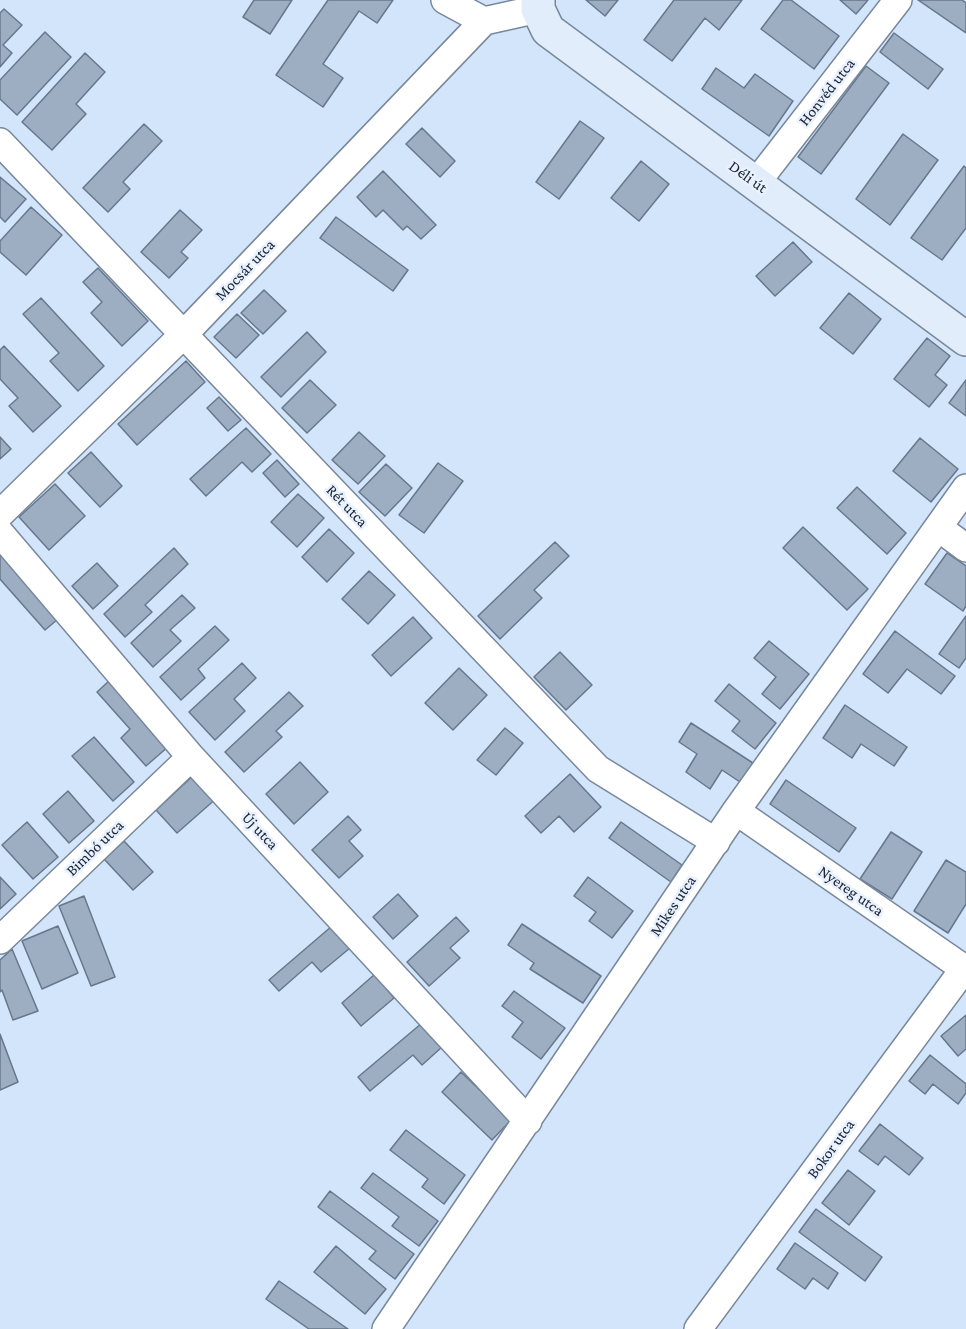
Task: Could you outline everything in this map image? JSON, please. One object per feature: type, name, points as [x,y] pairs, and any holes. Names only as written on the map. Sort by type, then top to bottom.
[{"type":"main road","name":"Déli út","points":[[538,4],[548,30],[966,339]]},
{"type":"street","points":[[445,0],[484,21],[538,4]]},
{"type":"street","name":"Honvéd utca","points":[[756,183],[898,0]]},
{"type":"street","name":"Mocsár utca","points":[[0,514],[184,334],[484,21]]},
{"type":"street","name":"Rét utca","points":[[0,142],[598,769],[716,842]]},
{"type":"street","name":"Mikes utca","points":[[386,1329],[736,811],[966,488]]},
{"type":"street","points":[[939,528],[966,549]]},
{"type":"street","name":"Új utca","points":[[0,533],[191,757],[528,1121]]},
{"type":"street","name":"Bimbó utca","points":[[0,940],[191,757]]},
{"type":"street","name":"Nyereg utca","points":[[736,811],[965,969]]},
{"type":"street","name":"Bokor utca","points":[[698,1329],[965,969]]},
{"type":"building","points":[[254,0],[292,0],[270,34],[243,17]]},
{"type":"building","points":[[328,0],[393,0],[377,23],[359,11],[323,64],[343,78],[323,107],[276,75]]},
{"type":"building","points":[[586,0],[618,0],[605,16]]},
{"type":"building","points":[[674,0],[742,0],[719,30],[705,18],[672,61],[644,40]]},
{"type":"building","points":[[783,0],[791,0],[839,36],[814,69],[761,29]]},
{"type":"building","points":[[840,0],[868,0],[856,14]]},
{"type":"building","points":[[918,0],[962,0],[966,3],[966,33]]},
{"type":"building","points":[[4,9],[22,25],[3,45],[12,53],[0,67],[0,13]]},
{"type":"building","points":[[45,32],[71,57],[17,115],[0,99],[0,80]]},
{"type":"building","points":[[894,33],[943,69],[928,89],[880,52]]},
{"type":"building","points":[[85,53],[105,72],[76,104],[86,114],[52,150],[22,122]]},
{"type":"building","points":[[866,66],[889,83],[821,174],[798,157]]},
{"type":"building","points":[[716,68],[744,88],[755,74],[793,101],[769,136],[702,89]]},
{"type":"building","points":[[580,121],[604,138],[559,199],[536,182]]},
{"type":"building","points":[[144,124],[162,141],[123,182],[130,189],[108,212],[83,188]]},
{"type":"building","points":[[422,128],[455,161],[440,177],[406,144]]},
{"type":"building","points":[[903,134],[938,160],[890,225],[856,199]]},
{"type":"building","points":[[641,161],[669,184],[639,221],[611,198]]},
{"type":"building","points":[[964,166],[966,168],[966,228],[942,260],[911,238]]},
{"type":"building","points":[[383,171],[436,225],[421,239],[407,226],[403,230],[383,210],[376,217],[357,197]]},
{"type":"building","points":[[0,177],[26,199],[5,222],[0,217]]},
{"type":"building","points":[[31,207],[62,235],[26,275],[0,252],[0,241]]},
{"type":"building","points":[[180,210],[202,230],[181,252],[188,258],[169,278],[141,252]]},
{"type":"building","points":[[336,217],[408,270],[393,291],[320,238]]},
{"type":"building","points":[[793,242],[812,262],[775,296],[756,276]]},
{"type":"building","points":[[98,268],[148,321],[122,346],[91,313],[102,302],[83,282]]},
{"type":"building","points":[[264,290],[286,311],[263,334],[241,313]]},
{"type":"building","points":[[849,293],[881,319],[853,354],[820,328]]},
{"type":"building","points":[[41,298],[104,366],[78,391],[50,361],[59,353],[23,314]]},
{"type":"building","points":[[237,314],[259,335],[236,358],[214,337]]},
{"type":"building","points":[[307,332],[326,352],[281,397],[261,377]]},
{"type":"building","points":[[927,338],[950,356],[935,375],[947,385],[929,407],[894,379]]},
{"type":"building","points":[[4,346],[61,406],[33,432],[9,406],[18,398],[0,379],[0,350]]},
{"type":"building","points":[[186,361],[205,382],[137,445],[118,424]]},
{"type":"building","points":[[310,380],[336,405],[307,433],[282,408]]},
{"type":"building","points":[[966,380],[966,416],[949,403]]},
{"type":"building","points":[[219,397],[241,420],[228,431],[207,408]]},
{"type":"building","points":[[246,428],[271,454],[252,472],[242,462],[206,496],[190,479]]},
{"type":"building","points":[[359,432],[385,456],[358,484],[332,460]]},
{"type":"building","points":[[0,437],[11,449],[0,459]]},
{"type":"building","points":[[920,438],[958,469],[931,502],[893,471]]},
{"type":"building","points":[[91,452],[122,486],[100,507],[68,473]]},
{"type":"building","points":[[277,460],[299,484],[285,497],[263,473]]},
{"type":"building","points":[[438,463],[463,481],[424,533],[399,515]]},
{"type":"building","points":[[386,464],[412,488],[385,516],[359,492]]},
{"type":"building","points":[[55,484],[85,516],[49,550],[19,517]]},
{"type":"building","points":[[857,487],[906,533],[887,554],[837,508]]},
{"type":"building","points":[[298,494],[324,518],[297,547],[271,522]]},
{"type":"building","points":[[803,527],[868,589],[847,610],[783,548]]},
{"type":"building","points":[[329,529],[354,553],[327,582],[302,557]]},
{"type":"building","points":[[555,542],[569,556],[534,590],[542,598],[500,639],[478,616]]},
{"type":"building","points":[[174,548],[188,564],[145,605],[152,612],[125,637],[104,614]]},
{"type":"building","points":[[0,553],[58,619],[45,630],[0,579]]},
{"type":"building","points":[[947,553],[966,566],[966,606],[963,611],[925,584]]},
{"type":"building","points":[[97,563],[118,586],[93,609],[72,586]]},
{"type":"building","points":[[369,571],[395,595],[368,624],[342,599]]},
{"type":"building","points":[[182,595],[195,608],[170,630],[181,641],[153,667],[131,643]]},
{"type":"building","points":[[966,616],[966,658],[959,668],[939,654]]},
{"type":"building","points":[[413,617],[432,638],[391,676],[372,655]]},
{"type":"building","points":[[215,626],[229,640],[198,669],[205,678],[181,700],[160,677]]},
{"type":"building","points":[[895,631],[955,676],[941,694],[907,669],[888,693],[863,674]]},
{"type":"building","points":[[769,641],[809,674],[780,709],[762,694],[776,677],[754,658]]},
{"type":"building","points":[[560,652],[592,685],[566,710],[534,677]]},
{"type":"building","points":[[242,663],[256,678],[234,699],[245,711],[215,740],[189,712]]},
{"type":"building","points":[[459,668],[487,695],[453,730],[425,703]]},
{"type":"building","points":[[110,680],[169,746],[146,766],[121,738],[130,729],[97,692]]},
{"type":"building","points":[[729,684],[776,723],[755,749],[732,731],[740,721],[715,701]]},
{"type":"building","points":[[289,692],[303,706],[276,731],[282,737],[244,772],[225,752]]},
{"type":"building","points":[[845,705],[907,747],[894,766],[861,744],[852,758],[823,738]]},
{"type":"building","points":[[691,723],[753,763],[740,782],[722,770],[710,789],[686,772],[697,754],[679,742]]},
{"type":"building","points":[[505,728],[523,743],[496,775],[477,760]]},
{"type":"building","points":[[94,737],[134,782],[113,801],[72,756]]},
{"type":"building","points":[[300,762],[328,792],[294,824],[266,794]]},
{"type":"building","points":[[196,773],[218,797],[177,833],[156,810]]},
{"type":"building","points":[[570,774],[601,807],[574,832],[559,816],[541,833],[525,816]]},
{"type":"building","points":[[786,780],[856,828],[839,852],[770,804]]},
{"type":"building","points":[[68,791],[94,821],[69,843],[43,814]]},
{"type":"building","points":[[348,816],[361,830],[349,841],[363,856],[339,878],[312,850]]},
{"type":"building","points":[[27,822],[58,857],[33,879],[2,845]]},
{"type":"building","points":[[621,822],[682,865],[671,882],[609,838]]},
{"type":"building","points":[[891,832],[922,852],[892,899],[860,879]]},
{"type":"building","points":[[124,841],[153,872],[133,890],[104,859]]},
{"type":"building","points":[[946,860],[966,872],[966,904],[948,933],[914,911]]},
{"type":"building","points":[[0,877],[16,894],[0,909]]},
{"type":"building","points":[[588,877],[633,911],[612,938],[589,921],[596,912],[574,896]]},
{"type":"building","points":[[398,894],[418,916],[393,939],[373,917]]},
{"type":"building","points":[[84,896],[115,977],[91,986],[59,906]]},
{"type":"building","points":[[456,917],[469,931],[450,948],[460,958],[429,986],[407,962]]},
{"type":"building","points":[[522,924],[601,976],[583,1003],[530,969],[534,963],[508,945]]},
{"type":"building","points":[[58,926],[78,973],[42,989],[22,941]]},
{"type":"building","points":[[332,926],[350,948],[321,972],[312,962],[279,991],[269,980]]},
{"type":"building","points":[[12,949],[38,1011],[13,1020],[2,990],[0,992],[0,960]]},
{"type":"building","points":[[375,974],[394,998],[361,1026],[342,1003]]},
{"type":"building","points":[[514,991],[565,1028],[541,1059],[512,1037],[523,1022],[502,1006]]},
{"type":"building","points":[[966,1015],[966,1049],[958,1056],[941,1036]]},
{"type":"building","points":[[422,1023],[442,1047],[422,1065],[413,1055],[370,1091],[358,1077]]},
{"type":"building","points":[[0,1034],[18,1082],[0,1090]]},
{"type":"building","points":[[930,1055],[966,1084],[966,1093],[958,1104],[933,1084],[925,1094],[909,1081]]},
{"type":"building","points":[[461,1072],[511,1120],[492,1140],[442,1092]]},
{"type":"building","points":[[880,1124],[923,1158],[909,1175],[885,1156],[878,1165],[859,1151]]},
{"type":"building","points":[[406,1130],[465,1175],[444,1204],[422,1187],[428,1179],[390,1150]]},
{"type":"building","points":[[848,1170],[875,1191],[849,1225],[822,1203]]},
{"type":"building","points":[[373,1173],[438,1221],[419,1246],[392,1226],[399,1217],[361,1188]]},
{"type":"building","points":[[330,1191],[414,1254],[395,1279],[369,1259],[376,1251],[318,1207]]},
{"type":"building","points":[[816,1209],[882,1257],[865,1281],[799,1232]]},
{"type":"building","points":[[795,1243],[838,1273],[828,1289],[813,1278],[805,1289],[777,1269]]},
{"type":"building","points":[[336,1246],[386,1289],[365,1314],[314,1272]]},
{"type":"building","points":[[279,1281],[348,1329],[309,1329],[266,1299]]}]
